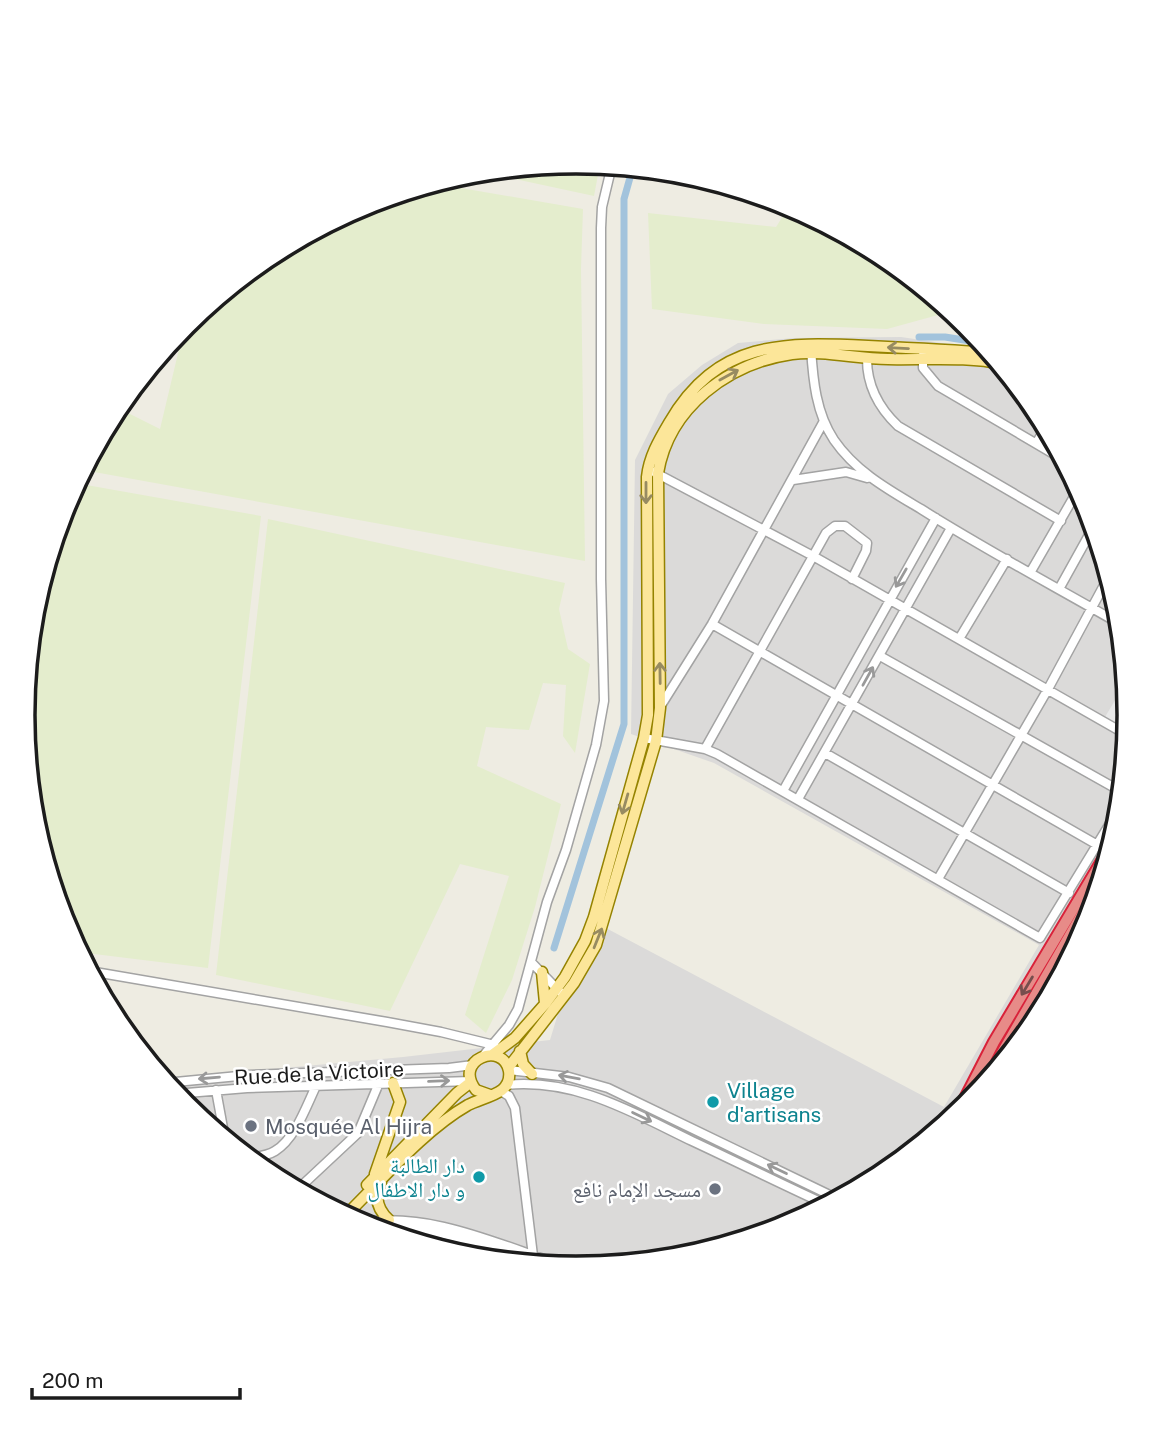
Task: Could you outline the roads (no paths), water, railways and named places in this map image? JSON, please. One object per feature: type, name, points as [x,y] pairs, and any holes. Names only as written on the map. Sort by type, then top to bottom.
[{"type":"highway","points":[[973,1083],[1097,862]]},
{"type":"highway","points":[[1020,1024],[1067,941]]},
{"type":"main road","points":[[811,349],[867,359],[923,354],[986,362]]},
{"type":"main road","points":[[490,1095],[480,1093],[471,1082],[473,1065],[489,1052],[515,1038],[545,1004],[561,993],[590,929],[644,738],[648,715],[653,471],[694,402],[708,388],[740,369],[811,349],[923,354],[979,353]]},
{"type":"main road","points":[[508,1069],[561,993],[590,957],[601,932],[656,741],[660,708],[653,471]]},
{"type":"main road","points":[[542,972],[545,1004]]},
{"type":"main road","points":[[520,1051],[523,1064],[532,1074]]},
{"type":"main road","points":[[349,1205],[437,1127],[467,1106],[504,1088],[509,1078],[508,1069],[502,1059],[489,1052]]},
{"type":"main road","points":[[353,1207],[457,1093],[471,1082]]},
{"type":"main road","points":[[389,1220],[377,1201],[378,1180],[400,1102],[393,1083]]},
{"type":"street","points":[[100,973],[400,1024],[489,1052],[509,1025],[518,1009],[547,902],[566,850],[596,745],[604,701],[600,243],[602,207],[610,175]]},
{"type":"street","points":[[811,349],[815,389],[824,421],[844,454],[873,480],[951,528],[1108,617]]},
{"type":"street","points":[[923,354],[926,373],[938,386],[1048,449]]},
{"type":"street","points":[[867,359],[876,398],[898,426],[1061,521]]},
{"type":"street","points":[[660,708],[712,624],[824,421]]},
{"type":"street","points":[[1037,442],[1040,437]]},
{"type":"street","points":[[653,471],[813,556],[1117,729]]},
{"type":"street","points":[[793,480],[846,472],[873,480]]},
{"type":"street","points":[[1030,573],[1072,500]]},
{"type":"street","points":[[783,791],[936,518]]},
{"type":"street","points":[[705,749],[813,556],[830,528],[835,526],[845,526],[867,543],[866,551],[852,579]]},
{"type":"street","points":[[798,799],[951,528]]},
{"type":"street","points":[[1059,589],[1087,538]]},
{"type":"street","points":[[959,639],[1007,559]]},
{"type":"street","points":[[938,879],[1048,689],[1102,588]]},
{"type":"street","points":[[712,624],[992,785],[1102,844]]},
{"type":"street","points":[[880,656],[1112,786]]},
{"type":"street","points":[[644,738],[705,749],[798,799],[1040,938],[1069,892],[1099,855]]},
{"type":"street","points":[[825,753],[1069,892]]},
{"type":"street","points":[[532,963],[561,993]]},
{"type":"street","name":"Rue de la Victoire","points":[[178,1082],[236,1076],[473,1065]]},
{"type":"street","points":[[508,1069],[582,1080],[620,1093],[827,1194]]},
{"type":"street","name":"Rue de la Victoire","points":[[188,1093],[379,1083],[471,1082]]},
{"type":"street","points":[[304,1183],[358,1133],[379,1083]]},
{"type":"street","points":[[534,1254],[515,1108],[504,1088],[529,1084],[561,1087],[601,1098],[816,1200]]},
{"type":"street","points":[[262,1155],[282,1145],[294,1129],[316,1086]]},
{"type":"street","points":[[216,1090],[221,1123]]},
{"type":"street","points":[[384,1220],[440,1227],[505,1251]]},
{"type":"street","points":[[402,1227],[427,1230],[491,1249]]},
{"type":"waterway","points":[[554,948],[624,724],[624,199],[630,177]]},
{"type":"waterway","points":[[919,337],[967,340]]},
{"type":"place","name":"Village d'artisans","points":[[713,1102]]},
{"type":"place","name":"Mosquée Al Hijra","points":[[251,1126]]},
{"type":"place","name":"دار الطالبة و دار الاطفال","points":[[479,1177]]},
{"type":"place","name":"مسجد الإمام نافع","points":[[715,1189]]}]
